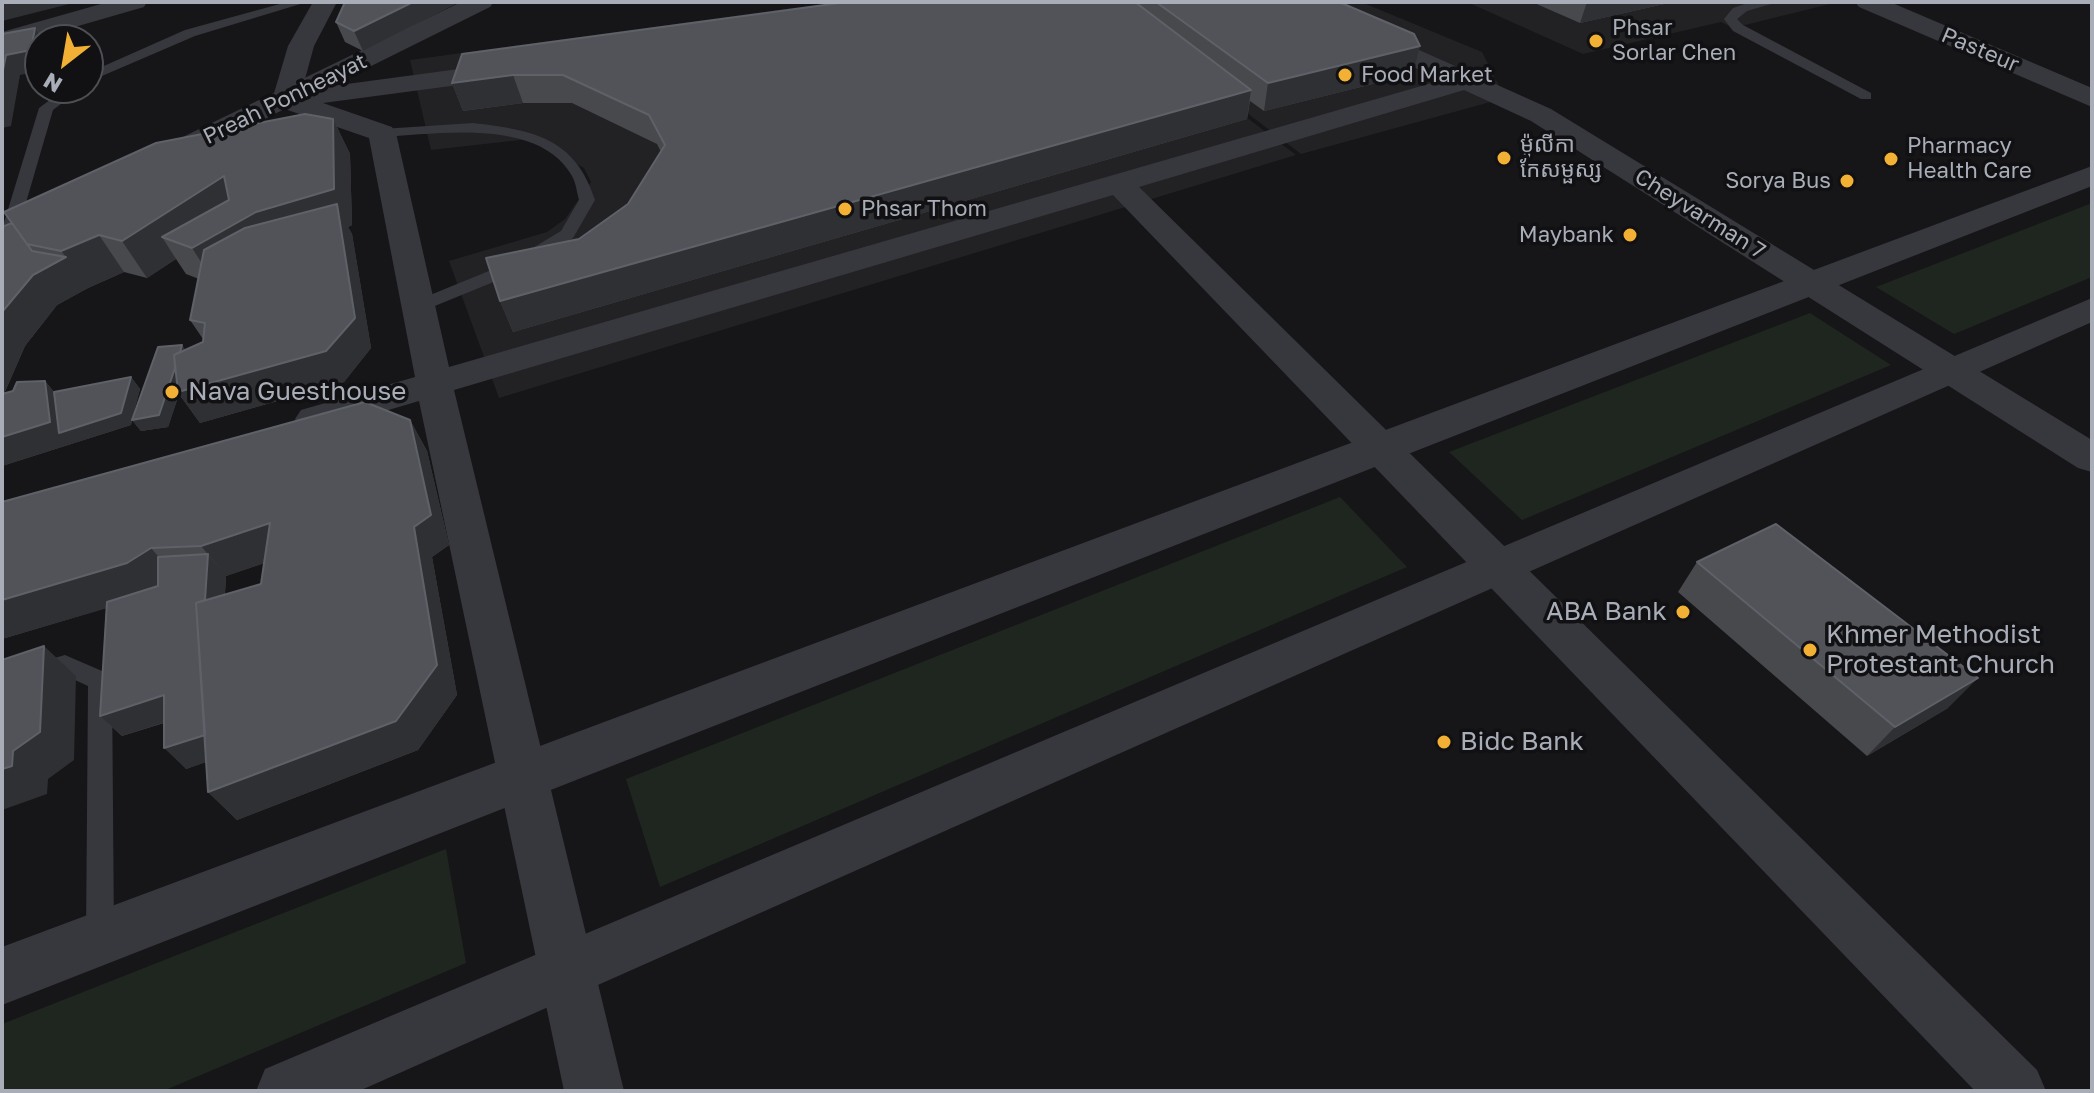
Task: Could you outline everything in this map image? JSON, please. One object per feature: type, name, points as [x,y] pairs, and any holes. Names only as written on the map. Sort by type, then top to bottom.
[{"type":"street","points":[[2,40],[135,2]]},
{"type":"street","points":[[286,100],[301,46],[325,2]]},
{"type":"street","name":"Preah Ponheayat","points":[[148,165],[481,2]]},
{"type":"street","name":"Cheyvarman 7","points":[[1292,2],[1541,115],[2092,458]]},
{"type":"street","name":"Pasteur","points":[[1868,2],[2092,98]]},
{"type":"street","points":[[286,100],[539,66]]},
{"type":"street","points":[[285,428],[1467,81]]},
{"type":"street","points":[[286,100],[382,133],[434,383],[594,1091]]},
{"type":"street","points":[[2,976],[2092,175]]},
{"type":"street","points":[[1118,183],[2016,1091]]},
{"type":"street","points":[[6,232],[38,217]]},
{"type":"street","points":[[287,1091],[2092,309]]},
{"type":"lane","points":[[104,71],[190,33],[301,2]]},
{"type":"lane","points":[[1772,2],[1744,7],[1730,19],[1738,28],[1866,96]]},
{"type":"lane","points":[[6,232],[46,108],[52,104]]},
{"type":"lane","points":[[382,133],[473,127],[511,132],[551,146],[579,174],[587,200],[567,234],[556,241],[512,268],[419,306]]},
{"type":"lane","points":[[2,683],[65,665],[100,681],[100,938]]},
{"type":"shaded area","name":"Phsar Thom","points":[[837,2],[1095,2],[1296,155],[499,398],[449,261],[547,232],[565,219],[591,182],[584,168],[529,139],[431,150],[410,60]]},
{"type":"shaded area","name":"Food Market","points":[[1101,2],[1361,2],[1482,52],[1505,98],[1301,154]]},
{"type":"shaded area","name":"Phsar Sorlar Chen","points":[[1467,2],[1838,2],[1733,28],[1721,22],[1583,54]]},
{"type":"shaded area","points":[[2092,203],[2092,277],[1954,334],[1876,287]]},
{"type":"shaded area","points":[[1810,313],[1891,365],[1522,520],[1449,452]]},
{"type":"shaded area","points":[[1340,497],[1407,567],[660,887],[626,779]]},
{"type":"shaded area","points":[[446,849],[466,963],[163,1091],[2,1091],[2,1024]]},
{"type":"building","points":[[345,2],[413,2],[354,31],[336,22]]},
{"type":"building","points":[[847,2],[1135,2],[1251,90],[500,301],[486,258],[579,239],[628,204],[665,145],[649,115],[563,75],[513,75],[452,83],[462,54]]},
{"type":"building","points":[[1156,2],[1339,2],[1414,34],[1420,46],[1268,83]]},
{"type":"building","points":[[24,30],[24,51],[6,55],[2,75],[2,34]]},
{"type":"building","points":[[305,114],[333,119],[334,189],[256,212],[192,248],[162,237],[229,200],[224,176],[122,241],[99,235],[61,251],[27,244],[4,212],[156,143]]},
{"type":"building","points":[[337,204],[355,318],[326,351],[178,392],[174,355],[203,342],[205,323],[190,320],[204,250],[245,228]]},
{"type":"building","points":[[12,223],[32,251],[66,257],[33,275],[2,312],[2,227]]},
{"type":"building","points":[[182,345],[180,352],[174,355],[175,368],[159,415],[132,420],[158,347]]},
{"type":"building","points":[[131,377],[121,413],[59,433],[54,392]]},
{"type":"building","points":[[45,381],[50,422],[2,437],[2,394],[13,391],[17,382]]},
{"type":"building","points":[[365,402],[410,420],[431,515],[414,527],[437,665],[396,721],[208,792],[196,603],[261,584],[270,523],[201,546],[151,548],[127,563],[2,600],[2,502]]},
{"type":"building","points":[[1776,524],[1978,678],[1895,727],[1697,562]]},
{"type":"building","points":[[208,554],[205,600],[196,603],[205,735],[164,748],[164,695],[100,716],[107,602],[158,586],[158,557]]},
{"type":"building","points":[[44,646],[40,732],[13,751],[12,766],[2,769],[2,660]]},
{"type":"place","name":"Phsar Sorlar Chen","points":[[1596,41]]},
{"type":"place","name":"Food Market","points":[[1345,75]]},
{"type":"place","name":"ម៉ូលីកា កែសម្ផស្ស","points":[[1504,158]]},
{"type":"place","name":"Pharmacy Health Care","points":[[1891,159]]},
{"type":"place","name":"Sorya Bus","points":[[1847,181]]},
{"type":"place","name":"Phsar Thom","points":[[845,209]]},
{"type":"place","name":"Maybank","points":[[1630,235]]},
{"type":"place","name":"Nava Guesthouse","points":[[172,392]]},
{"type":"place","name":"ABA Bank","points":[[1683,612]]},
{"type":"place","name":"Khmer Methodist Protestant Church","points":[[1810,650]]},
{"type":"place","name":"Bidc Bank","points":[[1444,742]]}]
